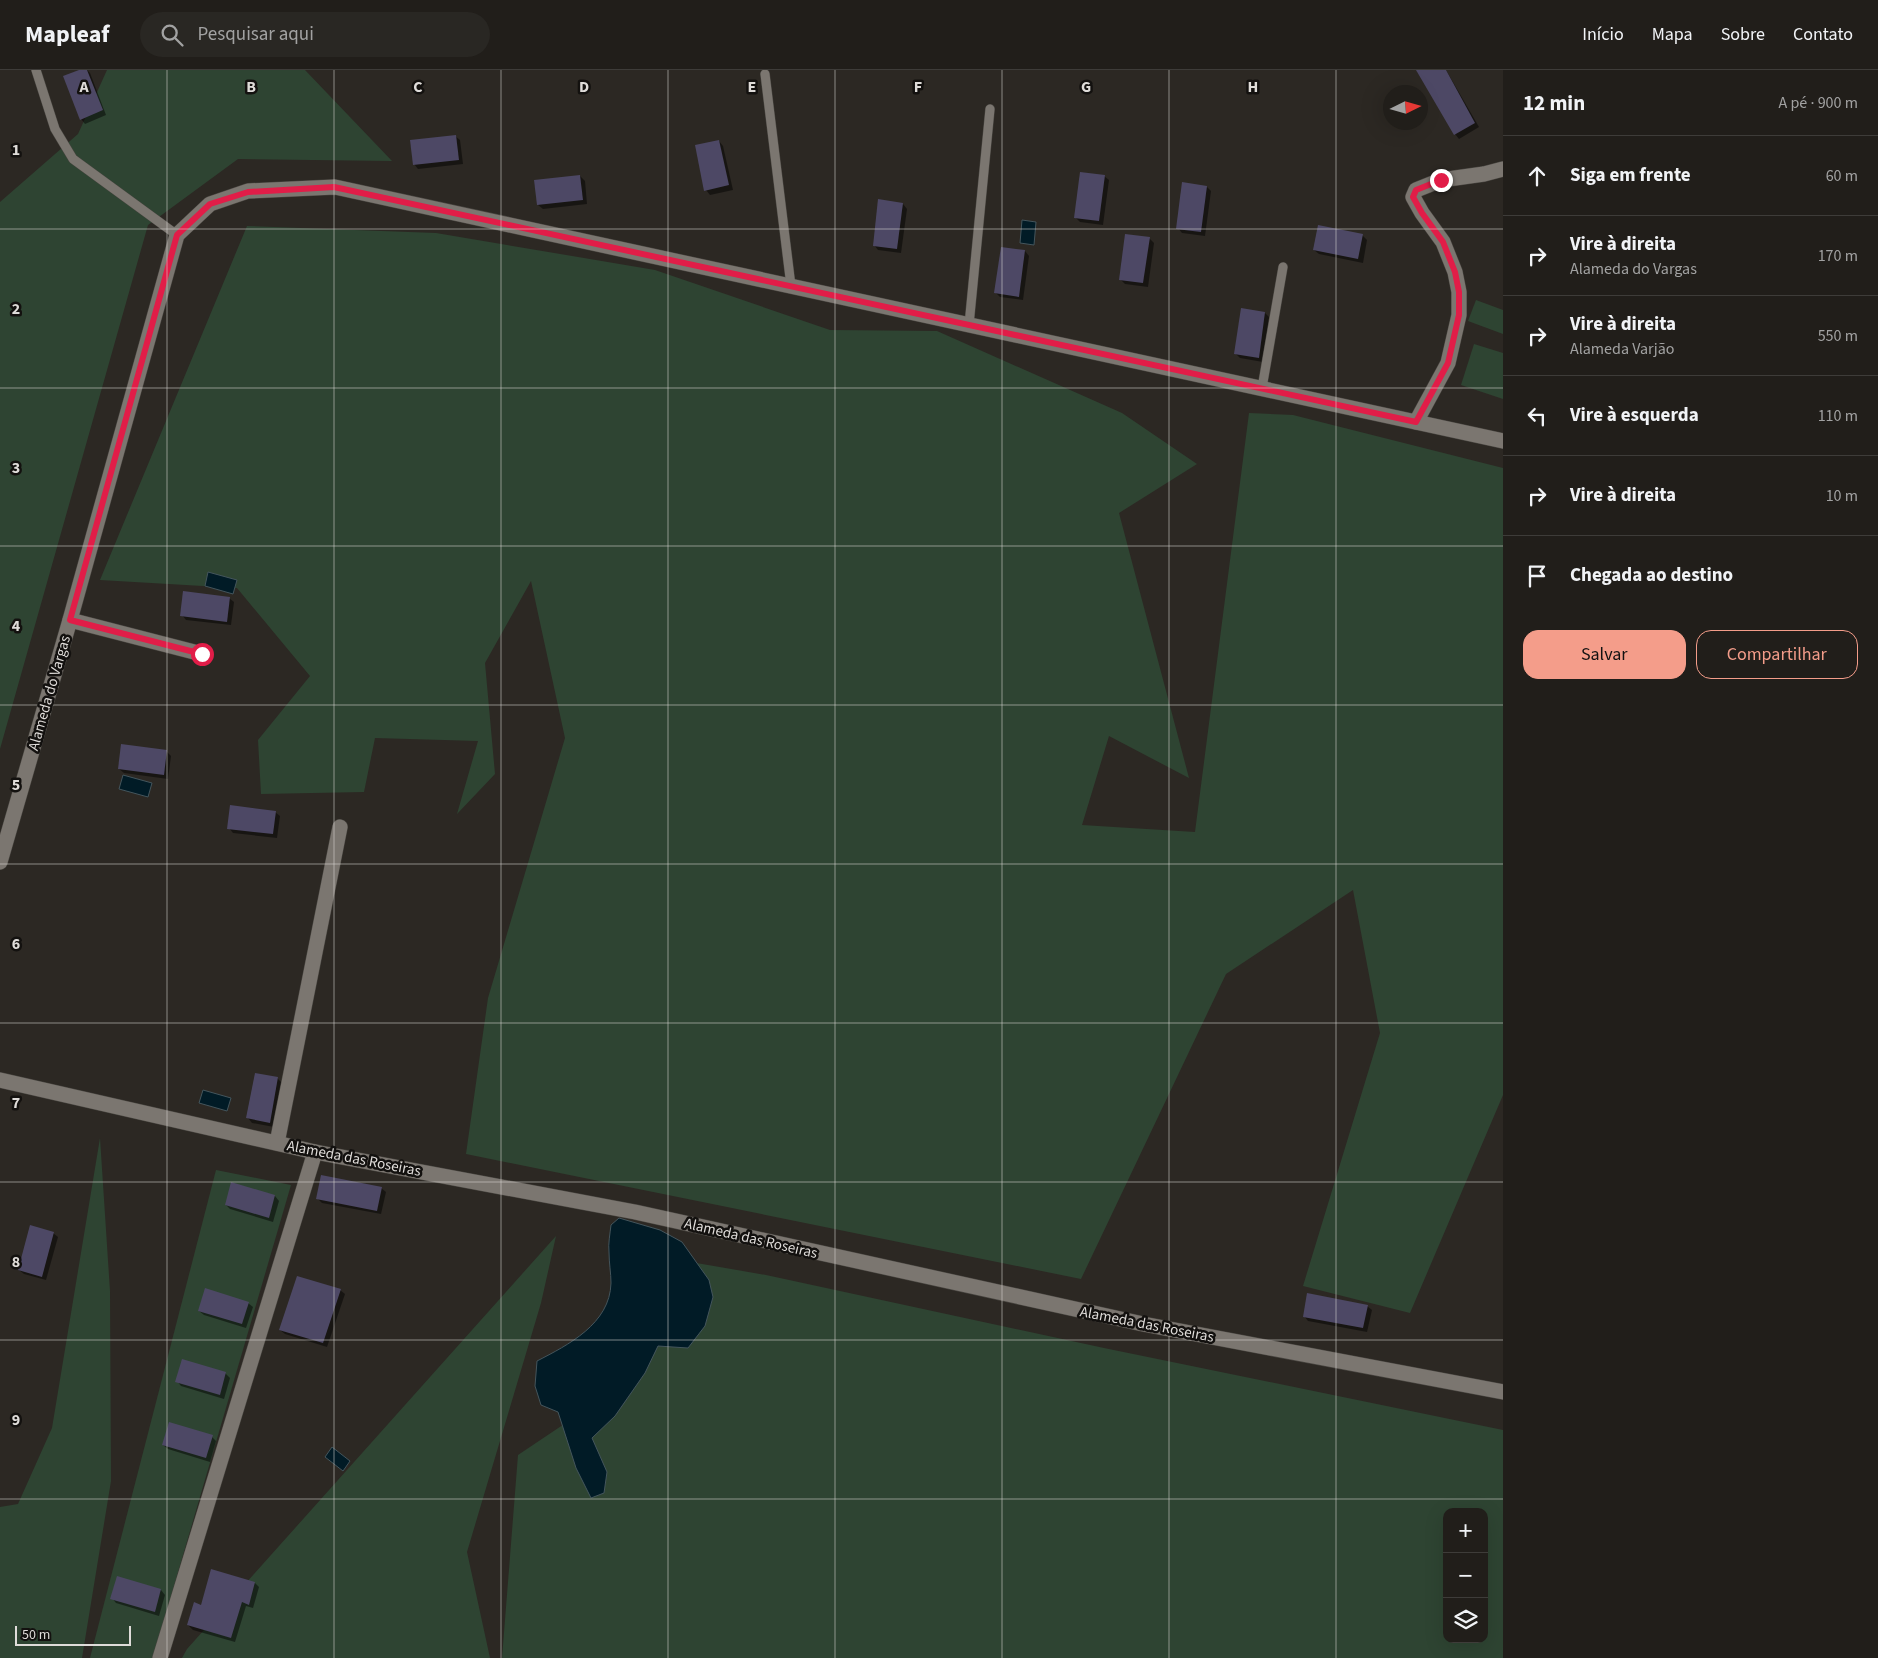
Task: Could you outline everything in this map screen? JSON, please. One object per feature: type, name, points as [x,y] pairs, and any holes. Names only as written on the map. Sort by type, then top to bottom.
[{"type":"street","points":[[1416,422],[1448,363],[1459,315],[1459,292],[1455,272],[1443,242],[1413,197],[1416,190],[1441,180],[1484,174],[1503,169]]},
{"type":"street","points":[[177,235],[210,204],[248,192],[334,187],[1503,441]]},
{"type":"street","name":"Alameda do Vargas","points":[[0,862],[70,620],[177,235]]},
{"type":"street","points":[[70,620],[202,654]]},
{"type":"street","points":[[276,1143],[340,827]]},
{"type":"street","name":"Alameda das Roseiras","points":[[0,1080],[315,1152],[635,1212],[1143,1324],[1503,1392]]},
{"type":"street","points":[[160,1658],[315,1152]]},
{"type":"lane","points":[[36,70],[55,129],[73,159],[177,235]]},
{"type":"lane","points":[[765,74],[790,286]]},
{"type":"lane","points":[[969,325],[990,109]]},
{"type":"lane","points":[[1262,388],[1283,267]]},
{"type":"green space","points":[[107,70],[305,70],[392,161],[238,159],[148,225],[0,749],[0,202],[78,134]]},
{"type":"green space","points":[[247,226],[436,233],[655,270],[830,330],[937,331],[1122,413],[1197,464],[1119,513],[1189,778],[1109,736],[1082,825],[1195,832],[1249,413],[1293,415],[1503,468],[1503,1095],[1410,1313],[1303,1286],[1380,1033],[1353,890],[1226,974],[1081,1279],[466,1154],[488,998],[565,738],[531,581],[485,663],[495,774],[457,814],[478,741],[375,738],[364,792],[261,794],[258,740],[310,676],[237,588],[100,580]]},
{"type":"green space","points":[[1476,300],[1503,310],[1503,334],[1468,321]]},
{"type":"green space","points":[[1474,344],[1503,353],[1503,399],[1461,385]]},
{"type":"green space","points":[[100,1138],[110,1291],[111,1481],[82,1658],[0,1658],[0,1507],[18,1504],[52,1428]]},
{"type":"green space","points":[[216,1170],[291,1185],[153,1658],[90,1658]]},
{"type":"green space","points":[[556,1236],[541,1303],[467,1552],[490,1658],[182,1658],[187,1649]]},
{"type":"green space","points":[[679,1260],[766,1275],[1104,1348],[1503,1430],[1503,1658],[502,1658],[518,1455],[609,1394]]},
{"type":"water","points":[[1022,220],[1036,222],[1034,245],[1020,243]]},
{"type":"water","points":[[208,572],[237,580],[233,594],[205,586]]},
{"type":"water","points":[[123,775],[152,783],[148,797],[119,789]]},
{"type":"water","points":[[203,1090],[231,1098],[227,1111],[199,1103]]},
{"type":"water","points":[[619,1218],[660,1230],[682,1242],[709,1280],[713,1297],[705,1326],[688,1348],[658,1346],[645,1373],[615,1416],[592,1438],[607,1472],[604,1493],[591,1498],[576,1468],[558,1412],[541,1405],[535,1386],[537,1361],[574,1340],[595,1321],[603,1310],[609,1297],[611,1283],[609,1246],[611,1225]]},
{"type":"water","points":[[332,1447],[350,1461],[343,1471],[325,1457]]},
{"type":"building","points":[[79,70],[87,70],[103,110],[80,120],[63,76]]},
{"type":"building","points":[[1416,70],[1446,70],[1475,123],[1454,135],[1428,91],[1428,85],[1425,85]]},
{"type":"building","points":[[456,135],[459,160],[413,165],[410,140]]},
{"type":"building","points":[[719,140],[729,185],[704,191],[695,145]]},
{"type":"building","points":[[1080,172],[1105,175],[1099,221],[1074,218]]},
{"type":"building","points":[[580,175],[583,200],[537,205],[534,180]]},
{"type":"building","points":[[1182,182],[1207,186],[1201,232],[1176,229]]},
{"type":"building","points":[[878,199],[903,203],[897,249],[873,246]]},
{"type":"building","points":[[1318,225],[1363,234],[1358,259],[1313,250]]},
{"type":"building","points":[[1125,234],[1150,237],[1143,283],[1119,280]]},
{"type":"building","points":[[1001,247],[1025,250],[1019,297],[994,293]]},
{"type":"building","points":[[1241,308],[1265,312],[1259,358],[1234,354]]},
{"type":"building","points":[[183,591],[230,597],[227,622],[180,616]]},
{"type":"building","points":[[121,744],[167,750],[164,775],[118,769]]},
{"type":"building","points":[[230,805],[276,811],[273,834],[227,829]]},
{"type":"building","points":[[255,1073],[278,1077],[270,1123],[246,1118]]},
{"type":"building","points":[[321,1175],[382,1187],[377,1211],[316,1199]]},
{"type":"building","points":[[231,1182],[275,1195],[269,1218],[225,1205]]},
{"type":"building","points":[[30,1225],[54,1232],[42,1277],[18,1270]]},
{"type":"building","points":[[297,1276],[341,1289],[323,1343],[279,1330]]},
{"type":"building","points":[[205,1288],[249,1302],[242,1324],[198,1311]]},
{"type":"building","points":[[1307,1293],[1368,1305],[1363,1328],[1303,1317]]},
{"type":"building","points":[[182,1359],[226,1372],[220,1395],[175,1382]]},
{"type":"building","points":[[169,1422],[213,1435],[206,1458],[162,1445]]},
{"type":"building","points":[[211,1569],[255,1582],[249,1605],[242,1602],[231,1638],[187,1625],[194,1602],[201,1605]]},
{"type":"building","points":[[117,1576],[161,1589],[155,1612],[110,1599]]},
{"type":"route","points":[[202,654],[70,620],[177,235],[210,204],[248,192],[334,187],[1416,422],[1448,363],[1459,315],[1459,292],[1455,272],[1443,242],[1413,197],[1416,190],[1441,180]]}]
